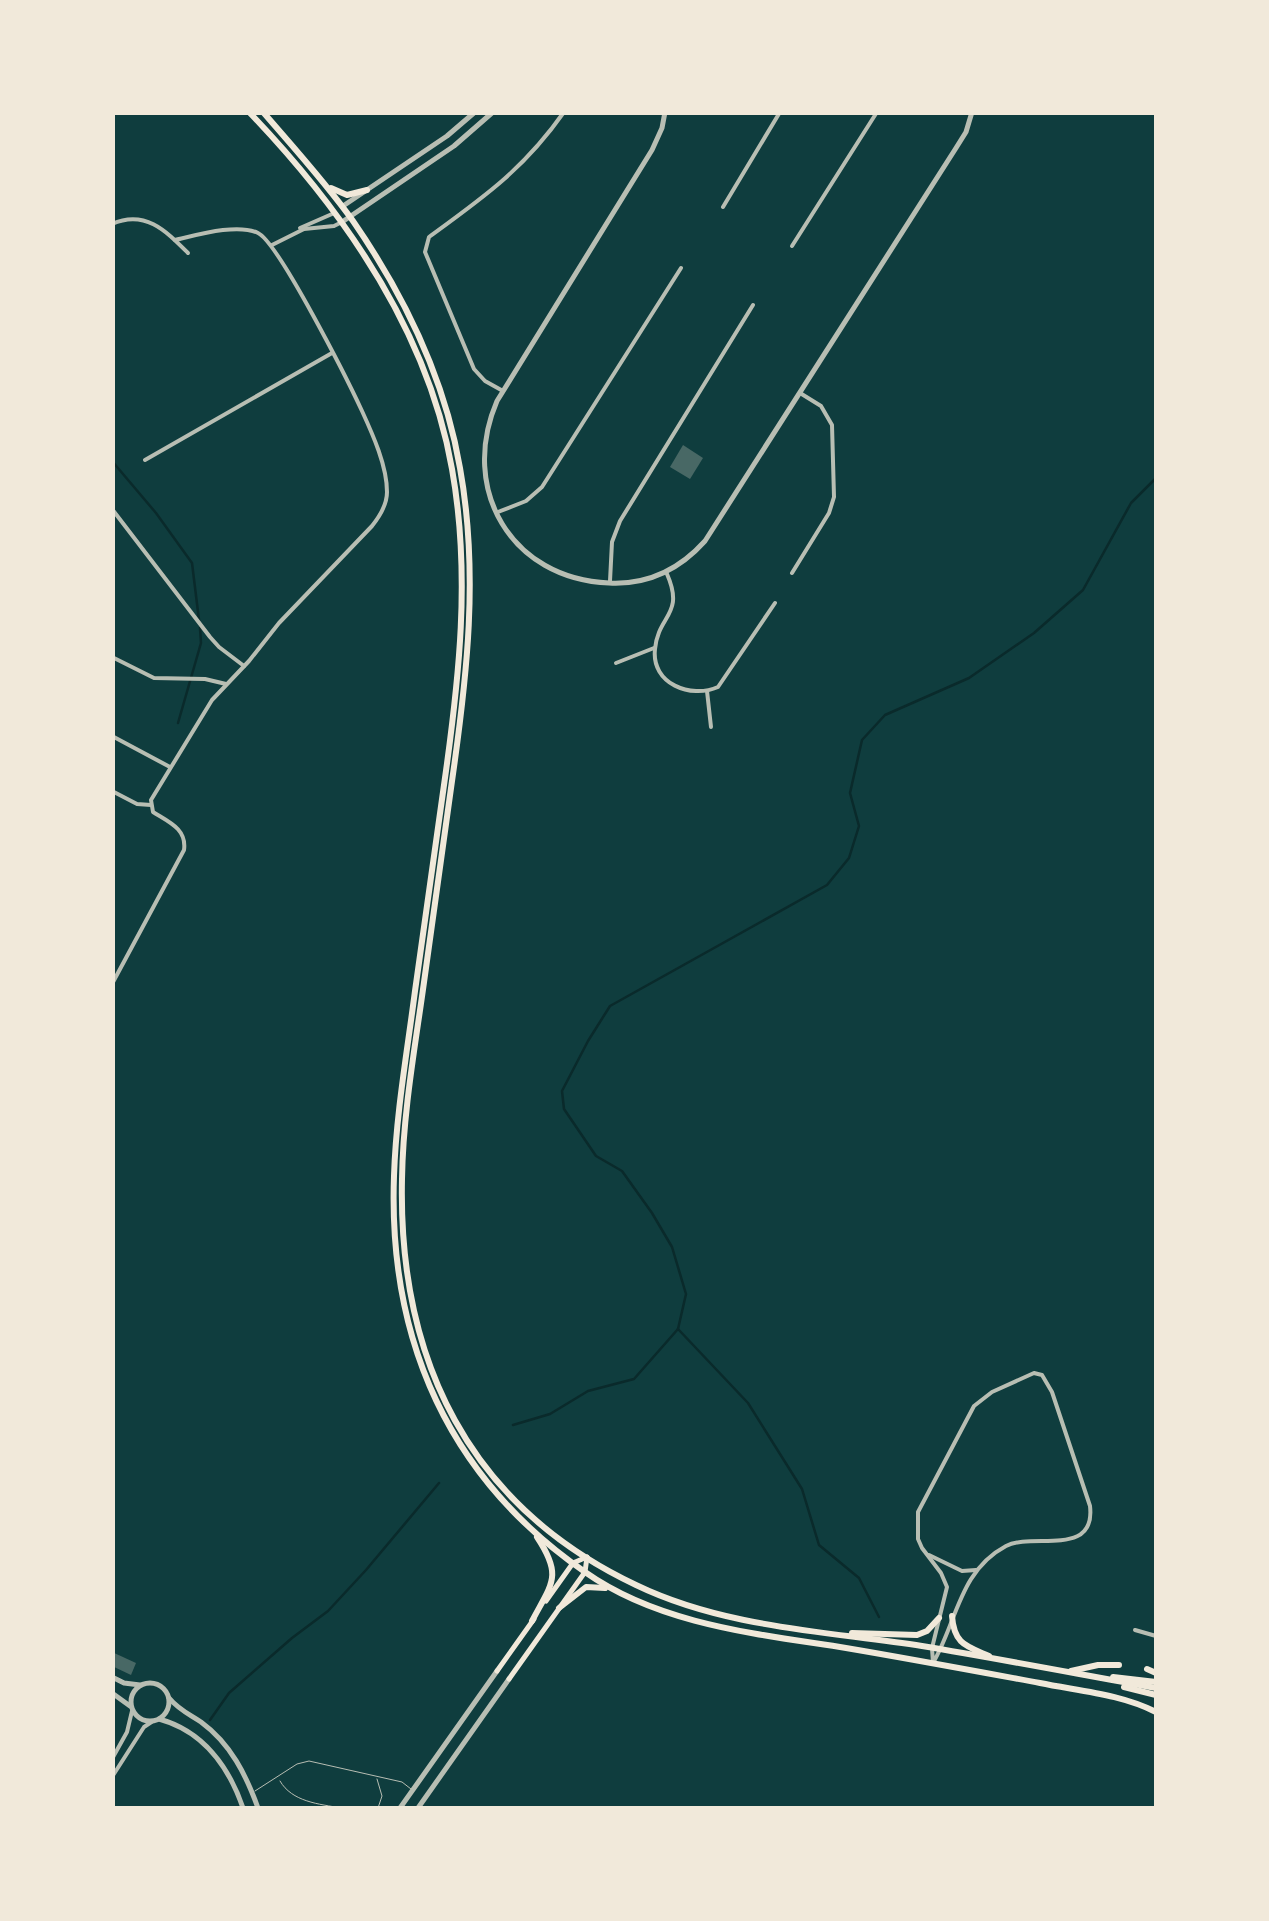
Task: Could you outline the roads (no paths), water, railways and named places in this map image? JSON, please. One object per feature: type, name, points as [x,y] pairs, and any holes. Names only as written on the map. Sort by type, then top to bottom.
[{"type":"main road","points":[[249,112],[338,209],[350,217],[392,284],[436,378],[460,469],[470,577],[469,637],[408,1097],[402,1178],[407,1271],[425,1351],[445,1404],[471,1448],[519,1506],[587,1557],[637,1586],[697,1608],[746,1620],[1000,1660],[1156,1691]]},
{"type":"main road","points":[[263,112],[322,182],[342,222],[389,296],[428,381],[453,470],[463,577],[461,637],[453,720],[400,1096],[394,1178],[399,1272],[417,1354],[438,1408],[484,1480],[510,1510],[573,1564],[616,1590],[678,1615],[722,1627],[1109,1696],[1156,1712]]},
{"type":"main road","points":[[322,182],[347,195],[367,190]]},
{"type":"main road","points":[[532,1530],[554,1569],[549,1589],[532,1621]]},
{"type":"main road","points":[[497,1671],[573,1564],[587,1557]]},
{"type":"main road","points":[[509,1680],[584,1572],[587,1557]]},
{"type":"main road","points":[[560,1608],[586,1587],[616,1590]]},
{"type":"main road","points":[[952,1616],[956,1638],[1000,1660]]},
{"type":"main road","points":[[826,1633],[917,1635],[927,1631],[938,1618]]},
{"type":"main road","points":[[1070,1671],[1118,1664]]},
{"type":"main road","points":[[1147,1669],[1156,1673]]},
{"type":"main road","points":[[1057,1670],[1156,1691]]},
{"type":"main road","points":[[1057,1670],[1143,1692],[1156,1691]]},
{"type":"street","points":[[293,234],[367,190],[447,136],[475,112]]},
{"type":"street","points":[[272,245],[310,227],[342,222],[454,146],[493,112]]},
{"type":"street","points":[[502,391],[474,369],[425,252],[426,245],[430,236],[521,165],[564,112]]},
{"type":"street","points":[[665,112],[652,150],[502,391],[491,415],[484,448],[486,482],[496,512],[516,543],[540,563],[583,581],[635,582],[667,574],[694,554],[956,148],[972,112]]},
{"type":"street","points":[[723,207],[780,112]]},
{"type":"street","points":[[792,246],[877,112]]},
{"type":"street","points":[[112,224],[131,218],[154,223],[188,252]]},
{"type":"street","points":[[112,984],[184,850],[184,835],[154,812],[151,800],[203,712],[279,622],[372,526],[387,494],[362,411],[272,245],[252,231],[229,230],[175,240]]},
{"type":"street","points":[[496,512],[526,501],[542,487],[682,268]]},
{"type":"street","points":[[610,583],[612,542],[620,520],[753,305]]},
{"type":"street","points":[[145,460],[332,353]]},
{"type":"street","points":[[792,574],[829,513],[834,497],[832,425],[821,406],[800,393]]},
{"type":"street","points":[[112,510],[210,638],[244,666]]},
{"type":"street","points":[[667,574],[674,600],[654,648],[658,668],[684,691],[708,691],[718,686],[775,603]]},
{"type":"street","points":[[616,663],[654,648]]},
{"type":"street","points":[[112,657],[154,678],[226,684]]},
{"type":"street","points":[[708,691],[711,726]]},
{"type":"street","points":[[112,736],[170,767]]},
{"type":"street","points":[[112,791],[137,804],[151,805]]},
{"type":"street","points":[[933,1663],[938,1618],[947,1587],[925,1553],[916,1530],[918,1512],[974,1406],[992,1392],[1039,1374],[1052,1392],[1090,1506],[1090,1524],[1073,1539],[1013,1543],[991,1556],[962,1592],[936,1649]]},
{"type":"street","points":[[925,1553],[951,1568],[977,1569]]},
{"type":"street","points":[[1135,1630],[1156,1636]]},
{"type":"street","points":[[400,1808],[497,1671]]},
{"type":"street","points":[[112,1677],[140,1685]]},
{"type":"street","points":[[418,1808],[509,1680]]},
{"type":"street","points":[[112,1759],[132,1720],[132,1694],[145,1682],[158,1684],[178,1710],[200,1721],[228,1748],[249,1782],[258,1808]]},
{"type":"street","points":[[112,1693],[141,1719],[172,1722],[205,1744],[226,1770],[243,1808]]},
{"type":"street","points":[[112,1776],[144,1727],[167,1710],[169,1698]]},
{"type":"lane","points":[[252,1792],[297,1764],[309,1761],[402,1782],[412,1790]]},
{"type":"lane","points":[[375,1776],[382,1796],[378,1808]]},
{"type":"lane","points":[[278,1778],[294,1795],[341,1808]]},
{"type":"waterway","points":[[112,461],[192,563],[199,620]]},
{"type":"waterway","points":[[513,1425],[550,1414],[588,1391],[634,1379],[678,1329],[686,1294],[672,1247],[622,1171],[596,1156],[564,1109],[562,1091],[610,1006],[827,885],[849,858],[859,826],[850,793],[862,740],[885,715],[969,678],[1034,633],[1083,590],[1131,503],[1156,478]]},
{"type":"waterway","points":[[178,723],[201,643],[200,628]]},
{"type":"waterway","points":[[678,1329],[748,1403],[802,1489],[819,1545],[859,1578],[879,1617]]},
{"type":"waterway","points":[[210,1720],[229,1693],[328,1611],[439,1483]]}]
